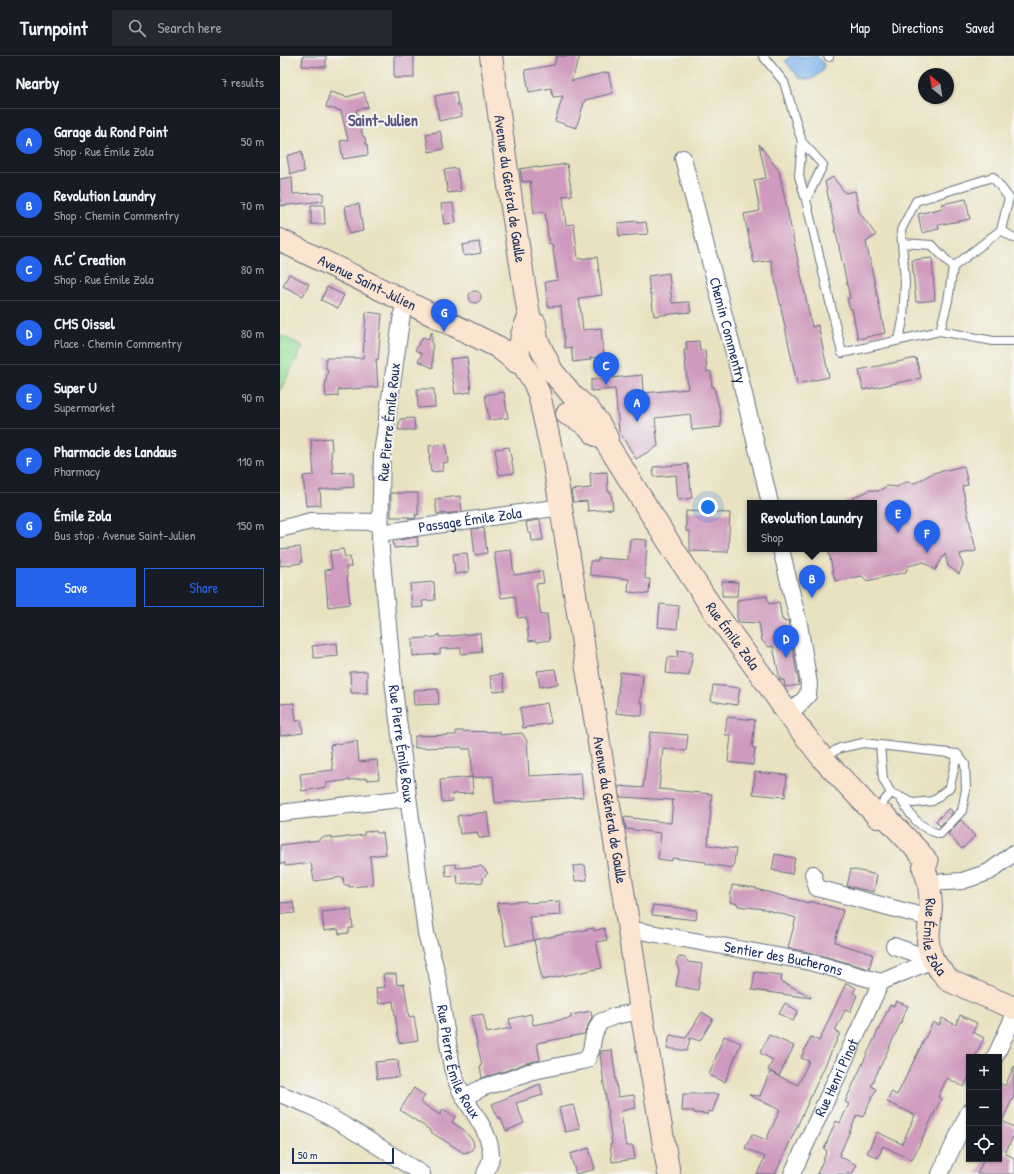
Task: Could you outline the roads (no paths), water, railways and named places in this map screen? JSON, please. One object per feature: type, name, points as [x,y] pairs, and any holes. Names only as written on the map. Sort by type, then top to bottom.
[{"type":"main road","name":"Avenue du Général de Gaulle","points":[[491,56],[529,334],[552,371],[568,409]]},
{"type":"main road","name":"Avenue Saint-Julien","points":[[280,240],[498,347],[517,362],[522,363]]},
{"type":"main road","name":"Avenue du Général de Gaulle","points":[[529,334],[518,349],[522,363],[533,380],[539,394],[553,458],[641,1011],[669,1174]]},
{"type":"main road","points":[[498,347],[514,342],[529,334]]},
{"type":"main road","points":[[542,406],[551,415],[568,409]]},
{"type":"main road","points":[[550,445],[554,433],[568,409]]},
{"type":"main road","name":"Rue Émile Zola","points":[[568,409],[588,409],[598,422],[607,438],[606,442],[712,608],[789,715],[824,760],[876,816],[876,823],[918,869],[927,875],[931,906],[928,941],[929,950],[933,960],[940,970],[950,981],[1014,1008]]},
{"type":"street","name":"Chemin Commentry","points":[[683,158],[737,365],[769,500]]},
{"type":"street","name":"Rue Pierre Émile Roux","points":[[405,302],[382,454],[380,528],[394,689],[426,933],[437,974],[452,1068],[456,1083],[482,1126],[490,1146],[491,1158],[485,1174]]},
{"type":"street","name":"Passage Émile Zola","points":[[280,528],[311,521],[380,528],[561,507]]},
{"type":"street","points":[[782,552],[799,624],[809,684],[808,696],[789,715]]},
{"type":"street","points":[[280,813],[408,798]]},
{"type":"street","points":[[927,875],[962,881],[989,872],[1014,854]]},
{"type":"street","points":[[813,874],[817,888],[930,918]]},
{"type":"street","name":"Sentier des Bucherons","points":[[629,929],[810,962],[881,982]]},
{"type":"street","points":[[894,946],[933,960]]},
{"type":"street","points":[[881,982],[933,960]]},
{"type":"street","name":"Rue Henri Pinot","points":[[792,1174],[881,982]]},
{"type":"street","points":[[464,1097],[484,1087],[528,1072],[587,1060],[591,1050],[594,1034],[600,1022],[615,1016],[641,1011]]},
{"type":"street","points":[[996,1054],[1014,1016]]},
{"type":"street","points":[[280,1094],[311,1106],[422,1174]]},
{"type":"street","points":[[940,1174],[966,1118]]},
{"type":"lane","points":[[763,56],[784,82],[802,142],[799,176],[842,353],[940,331],[993,342],[1014,341]]},
{"type":"lane","points":[[802,142],[823,165],[806,200]]},
{"type":"lane","points":[[899,340],[903,320],[905,282],[901,230],[916,201],[993,177],[1008,198],[1001,230],[953,267],[948,301],[940,331]]},
{"type":"lane","points":[[1001,230],[1014,238]]},
{"type":"lane","points":[[902,243],[932,245],[953,267]]},
{"type":"lane","points":[[824,760],[831,753],[840,748],[863,744],[957,754],[965,764],[966,789],[962,812],[940,834],[930,831],[912,817],[883,779],[880,746]]},
{"type":"lane","points":[[895,794],[913,803],[933,801],[950,787],[957,754]]},
{"type":"lane","points":[[876,816],[895,794]]},
{"type":"water","points":[[791,56],[817,56],[824,64],[823,69],[811,80],[799,78],[785,61]]},
{"type":"place","name":"Émile Zola","points":[[444,332]]},
{"type":"place","name":"A.C' Creation","points":[[606,385]]},
{"type":"place","name":"Garage du Rond Point","points":[[637,422]]},
{"type":"place","name":"Super U","points":[[898,533]]},
{"type":"place","name":"Pharmacie des Landaus","points":[[927,553]]},
{"type":"place","name":"Revolution Laundry","points":[[812,598]]},
{"type":"place","name":"CMS Oissel","points":[[786,658]]},
{"type":"district","name":"Saint-Julien","points":[[383,120]]}]
